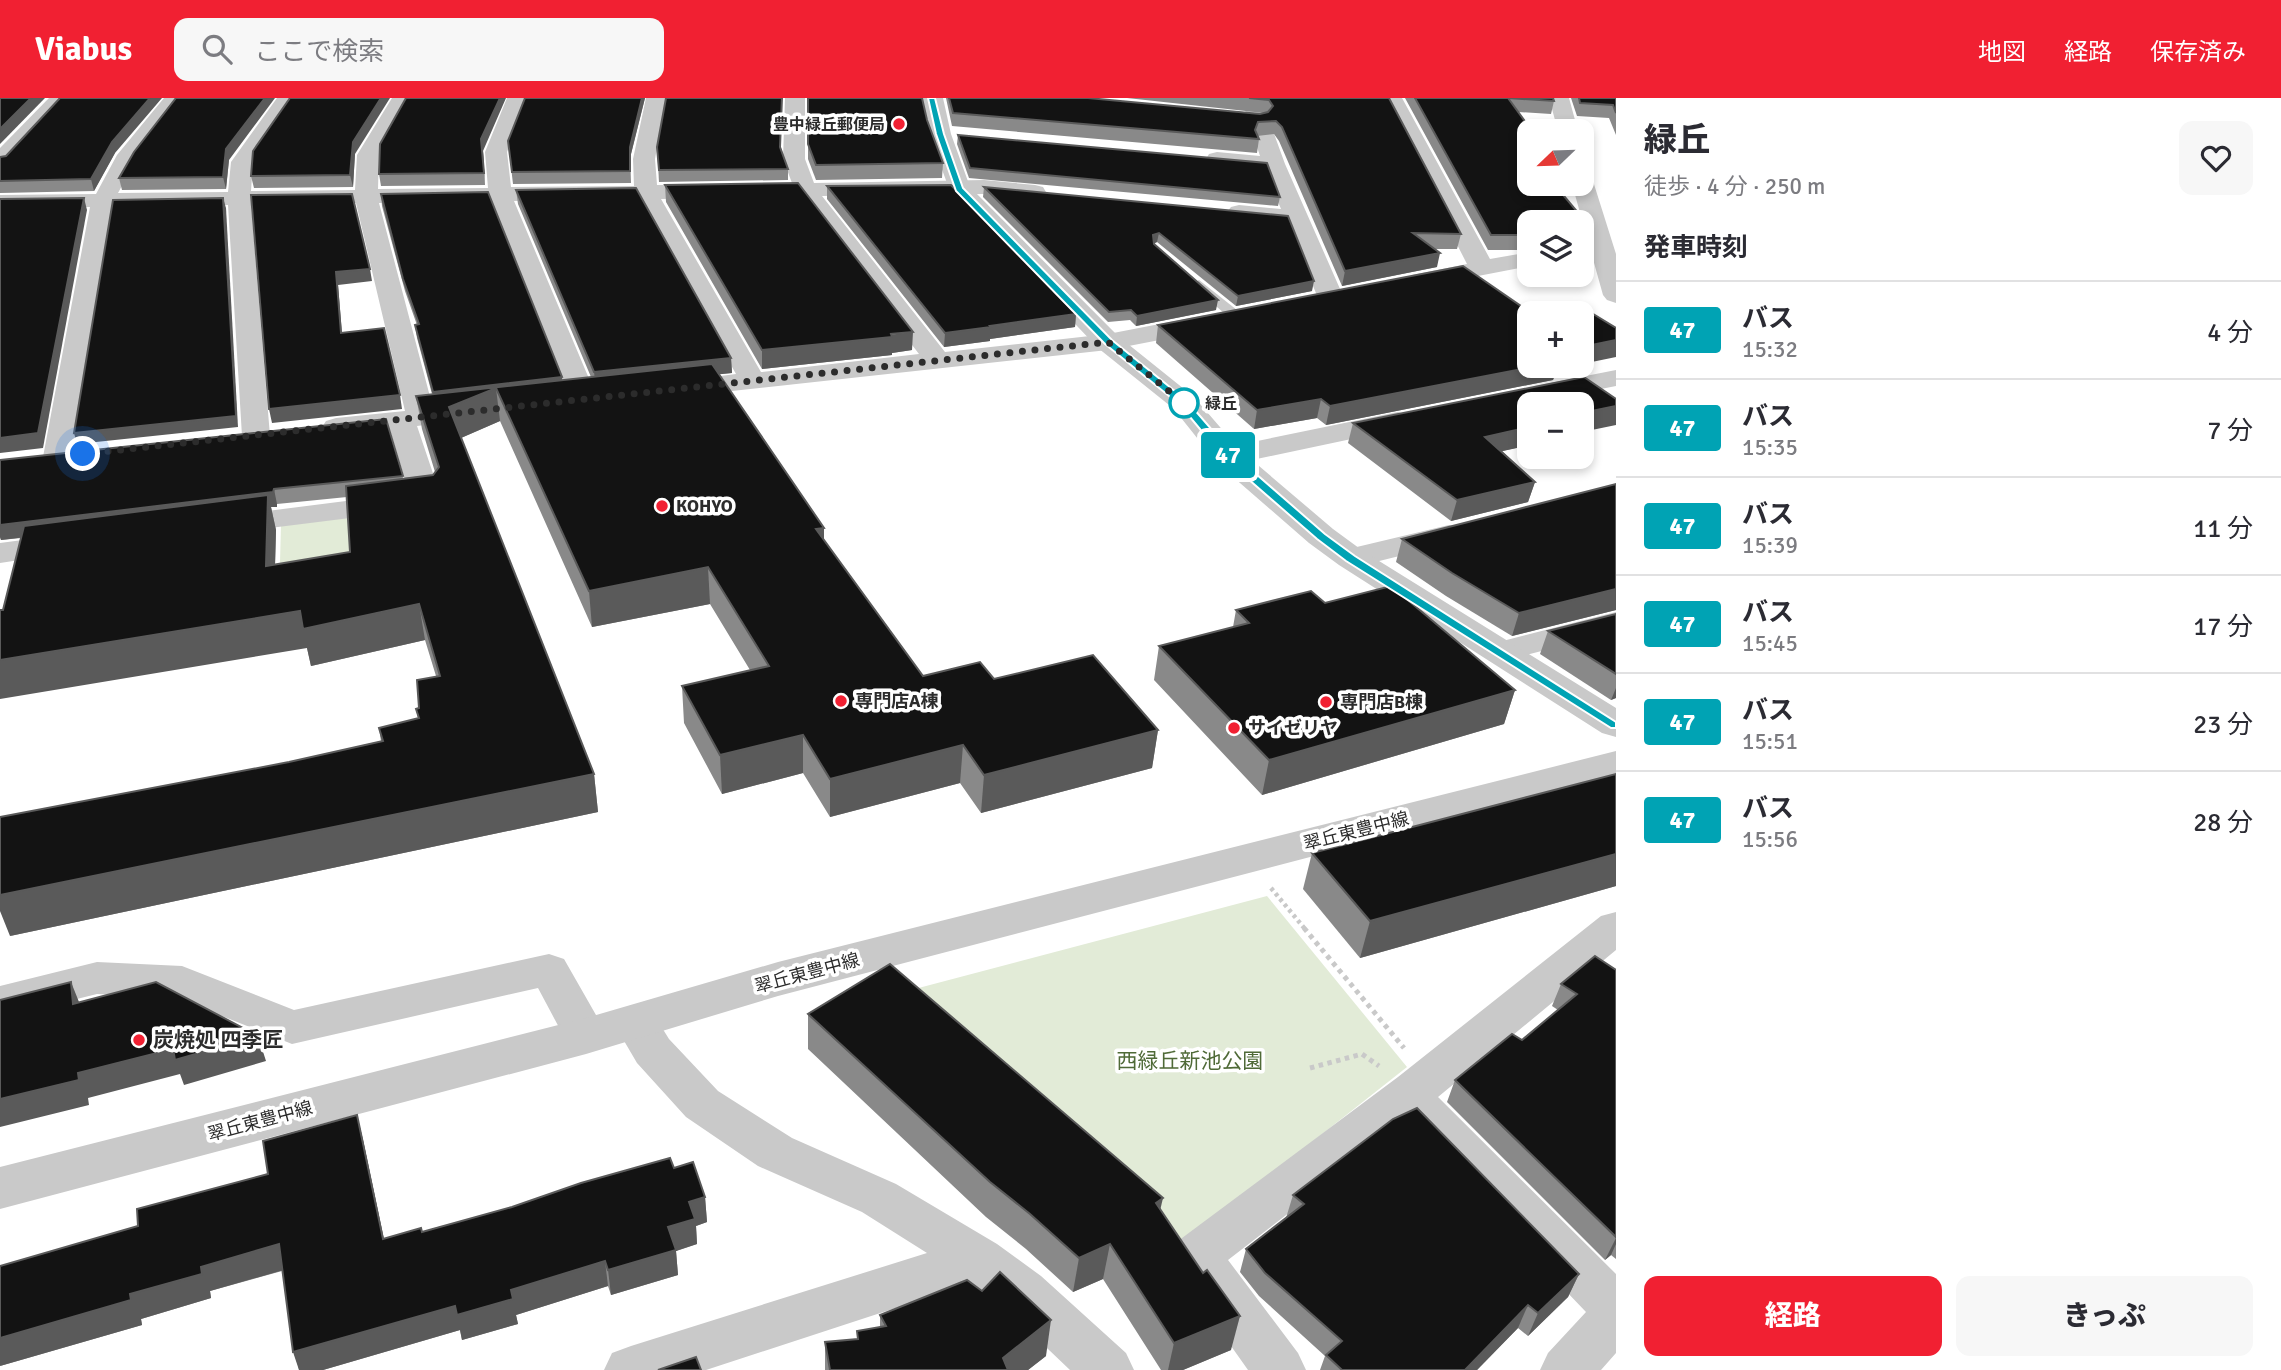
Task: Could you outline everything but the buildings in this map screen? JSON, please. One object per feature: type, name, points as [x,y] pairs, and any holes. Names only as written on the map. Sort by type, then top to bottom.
[{"type":"street","points":[[0,161],[60,98]]},
{"type":"street","points":[[59,457],[103,201],[125,159],[175,98]]},
{"type":"street","points":[[287,98],[242,162],[239,199],[270,434],[502,408]]},
{"type":"street","points":[[193,529],[427,500],[366,197],[368,155],[402,98]]},
{"type":"street","points":[[517,98],[496,152],[499,195],[583,400]]},
{"type":"street","points":[[656,98],[644,159],[646,193],[753,381]]},
{"type":"street","points":[[795,98],[794,159],[806,191],[938,361]]},
{"type":"street","points":[[932,98],[940,134],[959,189],[1108,342],[1184,403],[1228,456],[1321,536],[1351,558],[1616,725]]},
{"type":"street","points":[[1392,98],[1482,268]]},
{"type":"street","points":[[1559,98],[1565,119]]},
{"type":"street","points":[[1231,116],[1255,108],[1274,164],[1331,298]]},
{"type":"street","points":[[940,134],[968,136]]},
{"type":"street","points":[[1190,156],[1274,164]]},
{"type":"street","points":[[0,202],[984,187],[1052,194]]},
{"type":"street","points":[[1586,196],[1616,295]]},
{"type":"street","points":[[1216,209],[1297,217]]},
{"type":"street","points":[[1394,285],[1517,261]]},
{"type":"street","points":[[1304,303],[1356,293]]},
{"type":"street","points":[[649,392],[1108,342],[1264,312]]},
{"type":"street","points":[[1545,392],[1616,378]]},
{"type":"street","points":[[1228,456],[1424,416]]},
{"type":"street","points":[[1351,558],[1483,525]]},
{"type":"street","points":[[0,552],[96,541]]},
{"type":"street","points":[[1499,652],[1616,622]]},
{"type":"street","name":"翠丘東豊中線","points":[[0,1188],[586,1036],[778,979],[1616,764]]},
{"type":"street","points":[[1279,1370],[1196,1256],[1417,1088],[1616,927]]},
{"type":"street","points":[[0,1002],[97,978],[182,982],[292,1027],[549,970],[586,1036]]},
{"type":"street","points":[[635,1022],[653,1051],[702,1104],[775,1152],[879,1198],[979,1259],[1023,1292],[1107,1370]]},
{"type":"street","points":[[1417,1088],[1616,1308]]},
{"type":"street","points":[[631,1370],[979,1259]]},
{"type":"street","points":[[1567,1370],[1616,1317]]},
{"type":"lane","points":[[1188,275],[1237,317]]},
{"type":"path","points":[[1270,887],[1417,1088]]},
{"type":"path","points":[[1310,1068],[1362,1054],[1417,1088]]},
{"type":"green space","points":[[349,516],[350,555],[280,563],[281,523]]},
{"type":"green space","name":"西緑丘新池公園","points":[[1267,896],[1407,1067],[1184,1243],[892,995]]},
{"type":"bus line","name":"47","points":[[932,98],[940,134],[959,189],[1108,342],[1184,403],[1228,456],[1321,536],[1351,558],[1616,725]]},
{"type":"place","name":"豊中緑丘郵便局","points":[[899,124]]},
{"type":"place","name":"緑丘","points":[[1184,403]]},
{"type":"place","name":"KOHYO","points":[[662,506]]},
{"type":"place","name":"専門店A棟","points":[[841,701]]},
{"type":"place","name":"専門店B棟","points":[[1326,702]]},
{"type":"place","name":"サイゼリヤ","points":[[1234,728]]},
{"type":"place","name":"炭焼処 四季匠","points":[[139,1040]]},
{"type":"route","points":[[83,454],[1108,342],[1184,403]]}]
